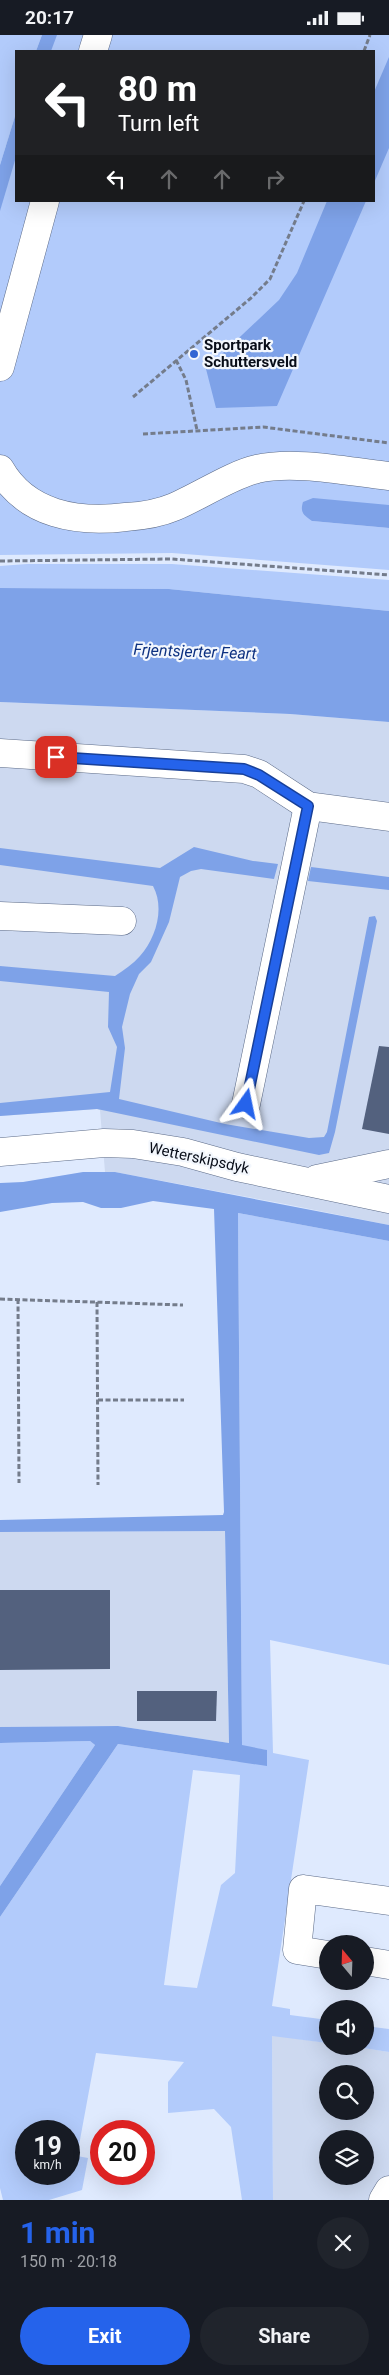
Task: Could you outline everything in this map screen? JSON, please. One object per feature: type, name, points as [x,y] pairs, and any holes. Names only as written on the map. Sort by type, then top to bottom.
[{"type":"lane","points":[[93,50],[98,35]]},
{"type":"lane","points":[[0,367],[44,202]]},
{"type":"lane","points":[[0,469],[8,483],[38,507],[63,517],[101,520],[139,516],[172,508],[255,469],[283,465],[389,476]]},
{"type":"lane","points":[[0,753],[244,769],[259,775],[308,806],[389,817]]},
{"type":"lane","points":[[246,1104],[308,806]]},
{"type":"lane","points":[[0,916],[122,921]]},
{"type":"lane","name":"Wetterskipsdyk","points":[[0,1152],[104,1143],[133,1144],[183,1152],[237,1167],[389,1199]]},
{"type":"lane","points":[[308,1181],[385,1163]]},
{"type":"lane","points":[[319,1954],[297,1951],[303,1889],[389,1901]]},
{"type":"lane","points":[[374,1962],[389,1965]]},
{"type":"lane","points":[[383,2200],[389,2190]]},
{"type":"path","points":[[364,50],[370,35]]},
{"type":"path","points":[[133,397],[270,279],[304,202]]},
{"type":"path","points":[[176,360],[186,380],[197,429]]},
{"type":"path","points":[[143,434],[197,429],[263,427],[389,443]]},
{"type":"path","points":[[0,561],[172,559],[389,575]]},
{"type":"path","points":[[0,1299],[183,1305]]},
{"type":"path","points":[[18,1299],[20,1483]]},
{"type":"path","points":[[98,1302],[98,1485]]},
{"type":"path","points":[[98,1400],[184,1400]]},
{"type":"shaded area","points":[[0,35],[42,35],[36,50],[15,50],[15,116],[0,165]]},
{"type":"shaded area","name":"Sportpark Schuttersveld","points":[[53,35],[389,35],[389,513],[312,521],[389,528],[389,570],[172,553],[0,555],[0,193],[15,141],[15,202],[375,202],[375,50],[47,50]]},
{"type":"shaded area","points":[[27,564],[172,564],[389,580],[389,611],[169,589],[0,588],[0,566]]},
{"type":"shaded area","points":[[0,702],[290,714],[389,722],[389,1225],[115,1172],[105,1172],[100,1110],[97,1109],[0,1116]]},
{"type":"shaded area","points":[[238,1213],[389,1241],[389,1665],[270,1640],[273,1753],[309,1760],[272,2006],[290,2009],[290,2015],[319,2019],[319,2042],[272,2036],[273,2200],[242,2200],[231,2127],[214,2109],[168,2113],[168,2082],[184,2062],[96,2053],[80,2140],[80,2120],[15,2120],[15,2185],[80,2185],[80,2157],[88,2158],[82,2190],[49,2200],[3,2200],[0,2188],[0,1917],[118,1744],[239,1762],[266,1750],[242,1746]],"holes":[[[193,1770],[240,1775],[235,1873],[221,1885],[197,1988],[164,1985]]]},
{"type":"shaded area","points":[[225,1531],[229,1743],[118,1726],[0,1727],[0,1532]]},
{"type":"shaded area","points":[[90,1741],[95,1745],[0,1886],[0,1743]]},
{"type":"shaded area","points":[[374,2027],[389,2029],[389,2052],[374,2050]]},
{"type":"shaded area","points":[[272,2035],[319,2042],[319,2055],[374,2055],[374,2050],[389,2052],[389,2200],[273,2200]]},
{"type":"water","points":[[42,35],[57,35],[51,50],[36,50]]},
{"type":"water","points":[[389,57],[389,148],[375,181],[375,90]]},
{"type":"water","points":[[15,116],[15,160],[0,211],[0,165]]},
{"type":"water","points":[[327,202],[366,202],[277,406],[216,408],[206,369],[279,300],[297,273]]},
{"type":"water","points":[[313,498],[389,505],[389,528],[312,521],[304,515],[302,508],[303,502]]},
{"type":"water","name":"Frjentsjerter Feart","points":[[0,588],[169,589],[389,611],[389,722],[290,714],[0,702]]},
{"type":"water","points":[[194,847],[253,861],[278,864],[274,879],[201,869],[191,871],[180,877],[169,922],[151,962],[139,974],[130,994],[122,1027],[125,1048],[119,1099],[225,1124],[309,1138],[324,1137],[327,1132],[369,917],[375,916],[377,921],[335,1132],[329,1153],[319,1155],[97,1109],[0,1116],[0,1103],[110,1092],[117,1047],[108,1027],[109,992],[0,981],[0,966],[115,976],[134,962],[146,949],[157,923],[158,904],[153,886],[0,865],[0,848],[160,868]]},
{"type":"water","points":[[311,867],[389,877],[389,890],[308,881]]},
{"type":"water","points":[[83,1172],[115,1172],[389,1225],[389,1241],[238,1213],[242,1745],[267,1750],[267,1766],[118,1744],[0,1917],[0,1886],[95,1745],[90,1741],[0,1743],[0,1727],[118,1726],[229,1743],[225,1531],[0,1532],[0,1520],[223,1515],[224,1512],[214,1209],[153,1201],[121,1208],[101,1208],[83,1202],[52,1203],[0,1212],[0,1183],[23,1182]]},
{"type":"building","points":[[379,1046],[389,1047],[389,1134],[362,1129]]},
{"type":"building","points":[[0,1590],[110,1590],[110,1669],[0,1670]]},
{"type":"building","points":[[137,1691],[217,1691],[216,1721],[137,1721]]},
{"type":"place","name":"Sportpark Schuttersveld","points":[[194,354]]},
{"type":"route","points":[[56,757],[244,769],[259,775],[308,806],[246,1104]]}]
